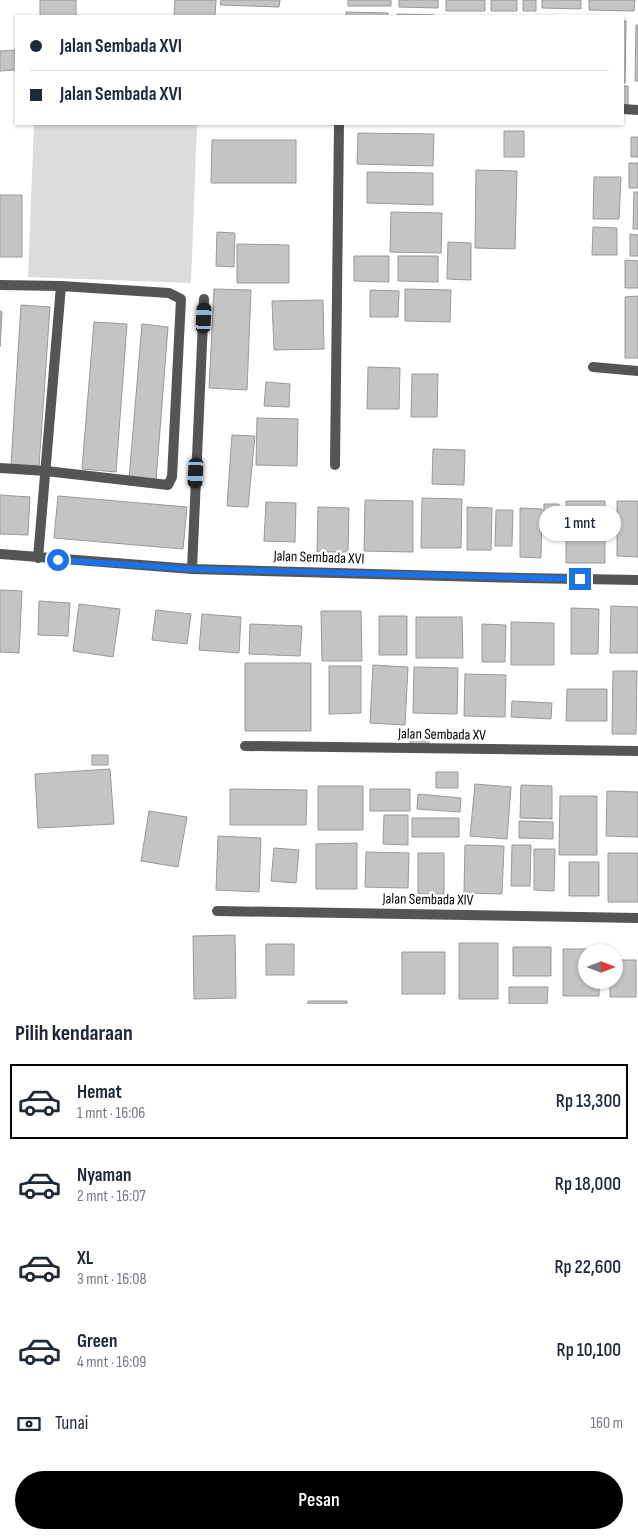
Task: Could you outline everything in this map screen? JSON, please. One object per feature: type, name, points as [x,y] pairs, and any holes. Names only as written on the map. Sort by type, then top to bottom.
[{"type":"street","points":[[624,109],[638,110]]},
{"type":"street","points":[[335,465],[339,125]]},
{"type":"street","points":[[0,285],[61,286],[169,293],[181,299],[172,477],[168,485],[46,471],[0,468]]},
{"type":"street","points":[[38,558],[61,286]]},
{"type":"street","points":[[192,569],[204,299]]},
{"type":"street","points":[[593,366],[638,371]]},
{"type":"street","name":"Jalan Sembada XVI","points":[[0,554],[192,569],[638,580]]},
{"type":"street","name":"Jalan Sembada XV","points":[[246,746],[638,751]]},
{"type":"street","name":"Jalan Sembada XIV","points":[[218,910],[638,918]]},
{"type":"shaded area","points":[[34,125],[197,125],[191,283],[28,277]]},
{"type":"building","points":[[40,0],[76,0],[76,15],[40,15]]},
{"type":"building","points":[[175,0],[216,0],[215,15],[174,15]]},
{"type":"building","points":[[221,0],[280,0],[279,7],[220,5]]},
{"type":"building","points":[[348,0],[391,0],[391,6],[348,6]]},
{"type":"building","points":[[399,0],[438,0],[438,8],[399,7]]},
{"type":"building","points":[[446,0],[485,0],[485,11],[446,11]]},
{"type":"building","points":[[491,0],[517,0],[517,11],[491,11]]},
{"type":"building","points":[[523,0],[536,0],[536,11],[523,11]]},
{"type":"building","points":[[542,0],[581,0],[581,9],[542,8]]},
{"type":"building","points":[[589,0],[635,0],[634,11],[589,10]]},
{"type":"building","points":[[346,12],[388,13],[388,15],[346,15]]},
{"type":"building","points":[[397,14],[435,15],[397,15]]},
{"type":"building","points":[[624,21],[626,21],[625,83]]},
{"type":"building","points":[[636,25],[638,25],[638,81],[635,81]]},
{"type":"building","points":[[15,50],[15,70],[0,71],[0,51]]},
{"type":"building","points":[[624,86],[628,86],[628,105],[624,104]]},
{"type":"building","points":[[504,131],[524,131],[524,157],[504,157]]},
{"type":"building","points":[[358,133],[434,134],[433,166],[357,164]]},
{"type":"building","points":[[631,137],[638,137],[638,157],[631,157]]},
{"type":"building","points":[[212,140],[296,140],[296,183],[211,183]]},
{"type":"building","points":[[629,163],[638,163],[638,188],[629,188]]},
{"type":"building","points":[[476,170],[517,171],[515,249],[475,248]]},
{"type":"building","points":[[367,172],[433,173],[433,205],[367,203]]},
{"type":"building","points":[[594,177],[621,177],[619,219],[593,219]]},
{"type":"building","points":[[634,192],[638,192],[638,229],[633,229]]},
{"type":"building","points":[[0,195],[22,195],[22,257],[0,257]]},
{"type":"building","points":[[391,212],[442,213],[441,253],[390,252]]},
{"type":"building","points":[[593,227],[617,228],[617,255],[592,255]]},
{"type":"building","points":[[217,232],[235,233],[234,267],[216,266]]},
{"type":"building","points":[[630,234],[638,235],[638,256],[630,256]]},
{"type":"building","points":[[448,242],[471,243],[471,280],[447,279]]},
{"type":"building","points":[[237,244],[289,245],[289,283],[237,283]]},
{"type":"building","points":[[354,256],[389,256],[389,282],[354,281]]},
{"type":"building","points":[[398,256],[438,256],[438,282],[398,281]]},
{"type":"building","points":[[625,260],[638,261],[638,288],[625,288]]},
{"type":"building","points":[[214,289],[251,290],[247,390],[209,388]]},
{"type":"building","points":[[405,289],[451,290],[450,322],[405,321]]},
{"type":"building","points":[[370,290],[399,291],[398,317],[370,317]]},
{"type":"building","points":[[638,296],[638,358],[625,358],[625,297]]},
{"type":"building","points":[[323,300],[324,349],[274,350],[272,301]]},
{"type":"building","points":[[21,305],[50,307],[39,466],[11,465]]},
{"type":"building","points":[[0,311],[2,312],[0,347]]},
{"type":"building","points":[[94,322],[127,324],[116,472],[82,469]]},
{"type":"building","points":[[142,324],[168,327],[156,481],[129,479]]},
{"type":"building","points":[[368,367],[400,368],[399,409],[367,409]]},
{"type":"building","points":[[412,374],[438,374],[437,417],[411,417]]},
{"type":"building","points":[[266,382],[290,384],[289,407],[264,406]]},
{"type":"building","points":[[257,418],[298,419],[297,466],[256,465]]},
{"type":"building","points":[[232,435],[255,436],[248,507],[227,506]]},
{"type":"building","points":[[433,449],[465,450],[464,485],[432,484]]},
{"type":"building","points":[[0,495],[30,497],[28,535],[0,534]]},
{"type":"building","points":[[58,496],[187,507],[183,549],[54,538]]},
{"type":"building","points":[[422,498],[462,499],[461,548],[421,548]]},
{"type":"building","points":[[365,500],[413,501],[413,552],[364,551]]},
{"type":"building","points":[[566,501],[605,501],[605,563],[566,563]]},
{"type":"building","points":[[617,501],[638,501],[638,557],[617,556]]},
{"type":"building","points":[[266,502],[296,503],[295,542],[264,541]]},
{"type":"building","points":[[544,504],[559,504],[558,533],[543,533]]},
{"type":"building","points":[[318,507],[349,508],[348,552],[317,552]]},
{"type":"building","points":[[467,507],[492,508],[491,550],[467,550]]},
{"type":"building","points":[[520,508],[542,509],[541,558],[520,557]]},
{"type":"building","points":[[496,510],[513,510],[512,546],[495,546]]},
{"type":"building","points":[[0,590],[22,591],[19,653],[0,652]]},
{"type":"building","points":[[39,601],[70,603],[68,636],[38,635]]},
{"type":"building","points":[[79,604],[120,609],[113,657],[73,651]]},
{"type":"building","points":[[611,606],[638,607],[638,653],[610,653]]},
{"type":"building","points":[[571,608],[599,609],[598,654],[571,654]]},
{"type":"building","points":[[156,610],[191,614],[187,644],[152,640]]},
{"type":"building","points":[[321,611],[361,611],[362,661],[322,661]]},
{"type":"building","points":[[202,614],[241,617],[239,653],[199,650]]},
{"type":"building","points":[[379,616],[407,616],[407,655],[379,655]]},
{"type":"building","points":[[416,617],[462,617],[463,658],[416,658]]},
{"type":"building","points":[[511,622],[554,623],[554,665],[511,665]]},
{"type":"building","points":[[250,624],[302,626],[300,656],[249,654]]},
{"type":"building","points":[[482,624],[506,625],[505,662],[482,662]]},
{"type":"building","points":[[245,663],[311,663],[311,731],[245,731]]},
{"type":"building","points":[[373,665],[408,667],[405,725],[370,723]]},
{"type":"building","points":[[329,666],[361,666],[361,713],[329,714]]},
{"type":"building","points":[[414,667],[458,668],[457,714],[413,713]]},
{"type":"building","points":[[613,671],[637,671],[636,734],[612,734]]},
{"type":"building","points":[[465,674],[506,675],[505,717],[464,716]]},
{"type":"building","points":[[567,689],[607,689],[607,721],[566,721]]},
{"type":"building","points":[[512,701],[552,703],[551,719],[511,717]]},
{"type":"building","points":[[410,731],[428,731],[429,743],[410,744]]},
{"type":"building","points":[[92,755],[108,755],[108,765],[92,765]]},
{"type":"building","points":[[110,769],[114,824],[38,828],[35,774]]},
{"type":"building","points":[[436,772],[458,772],[458,788],[436,788]]},
{"type":"building","points":[[475,784],[511,787],[507,839],[470,836]]},
{"type":"building","points":[[521,785],[552,786],[552,819],[520,818]]},
{"type":"building","points":[[318,786],[363,786],[363,830],[318,830]]},
{"type":"building","points":[[230,789],[307,790],[306,825],[230,825]]},
{"type":"building","points":[[370,789],[410,789],[410,811],[370,811]]},
{"type":"building","points":[[607,791],[638,792],[638,837],[606,836]]},
{"type":"building","points":[[418,794],[461,798],[460,812],[417,809]]},
{"type":"building","points":[[560,796],[597,796],[597,855],[559,855]]},
{"type":"building","points":[[149,811],[187,817],[178,867],[141,861]]},
{"type":"building","points":[[384,815],[408,815],[408,845],[383,844]]},
{"type":"building","points":[[412,818],[459,818],[459,837],[412,837]]},
{"type":"building","points":[[519,821],[553,822],[553,839],[519,838]]},
{"type":"building","points":[[218,836],[261,838],[259,892],[216,890]]},
{"type":"building","points":[[357,843],[357,889],[316,889],[316,844]]},
{"type":"building","points":[[465,845],[504,846],[502,894],[464,893]]},
{"type":"building","points":[[512,845],[531,845],[530,886],[511,886]]},
{"type":"building","points":[[274,848],[299,850],[296,883],[271,881]]},
{"type":"building","points":[[534,849],[555,849],[554,891],[534,890]]},
{"type":"building","points":[[366,852],[409,853],[408,888],[365,887]]},
{"type":"building","points":[[418,853],[444,853],[444,894],[418,894]]},
{"type":"building","points":[[608,853],[638,853],[638,902],[608,902]]},
{"type":"building","points":[[569,862],[599,862],[599,896],[569,896]]},
{"type":"building","points":[[235,935],[236,998],[194,999],[193,936]]},
{"type":"building","points":[[459,943],[498,943],[498,999],[459,999]]},
{"type":"building","points":[[266,944],[294,944],[294,975],[266,975]]},
{"type":"building","points":[[513,947],[551,947],[551,976],[513,976]]},
{"type":"building","points":[[563,949],[578,949],[578,989],[599,989],[599,996],[563,996]]},
{"type":"building","points":[[402,952],[445,952],[445,994],[402,994]]},
{"type":"building","points":[[623,960],[636,960],[636,997],[610,997],[610,989],[623,989]]},
{"type":"building","points":[[509,987],[548,987],[547,1004],[509,1004]]},
{"type":"building","points":[[308,1001],[347,1001],[347,1004],[308,1004]]},
{"type":"route","points":[[58,560],[192,569],[580,579]]}]
